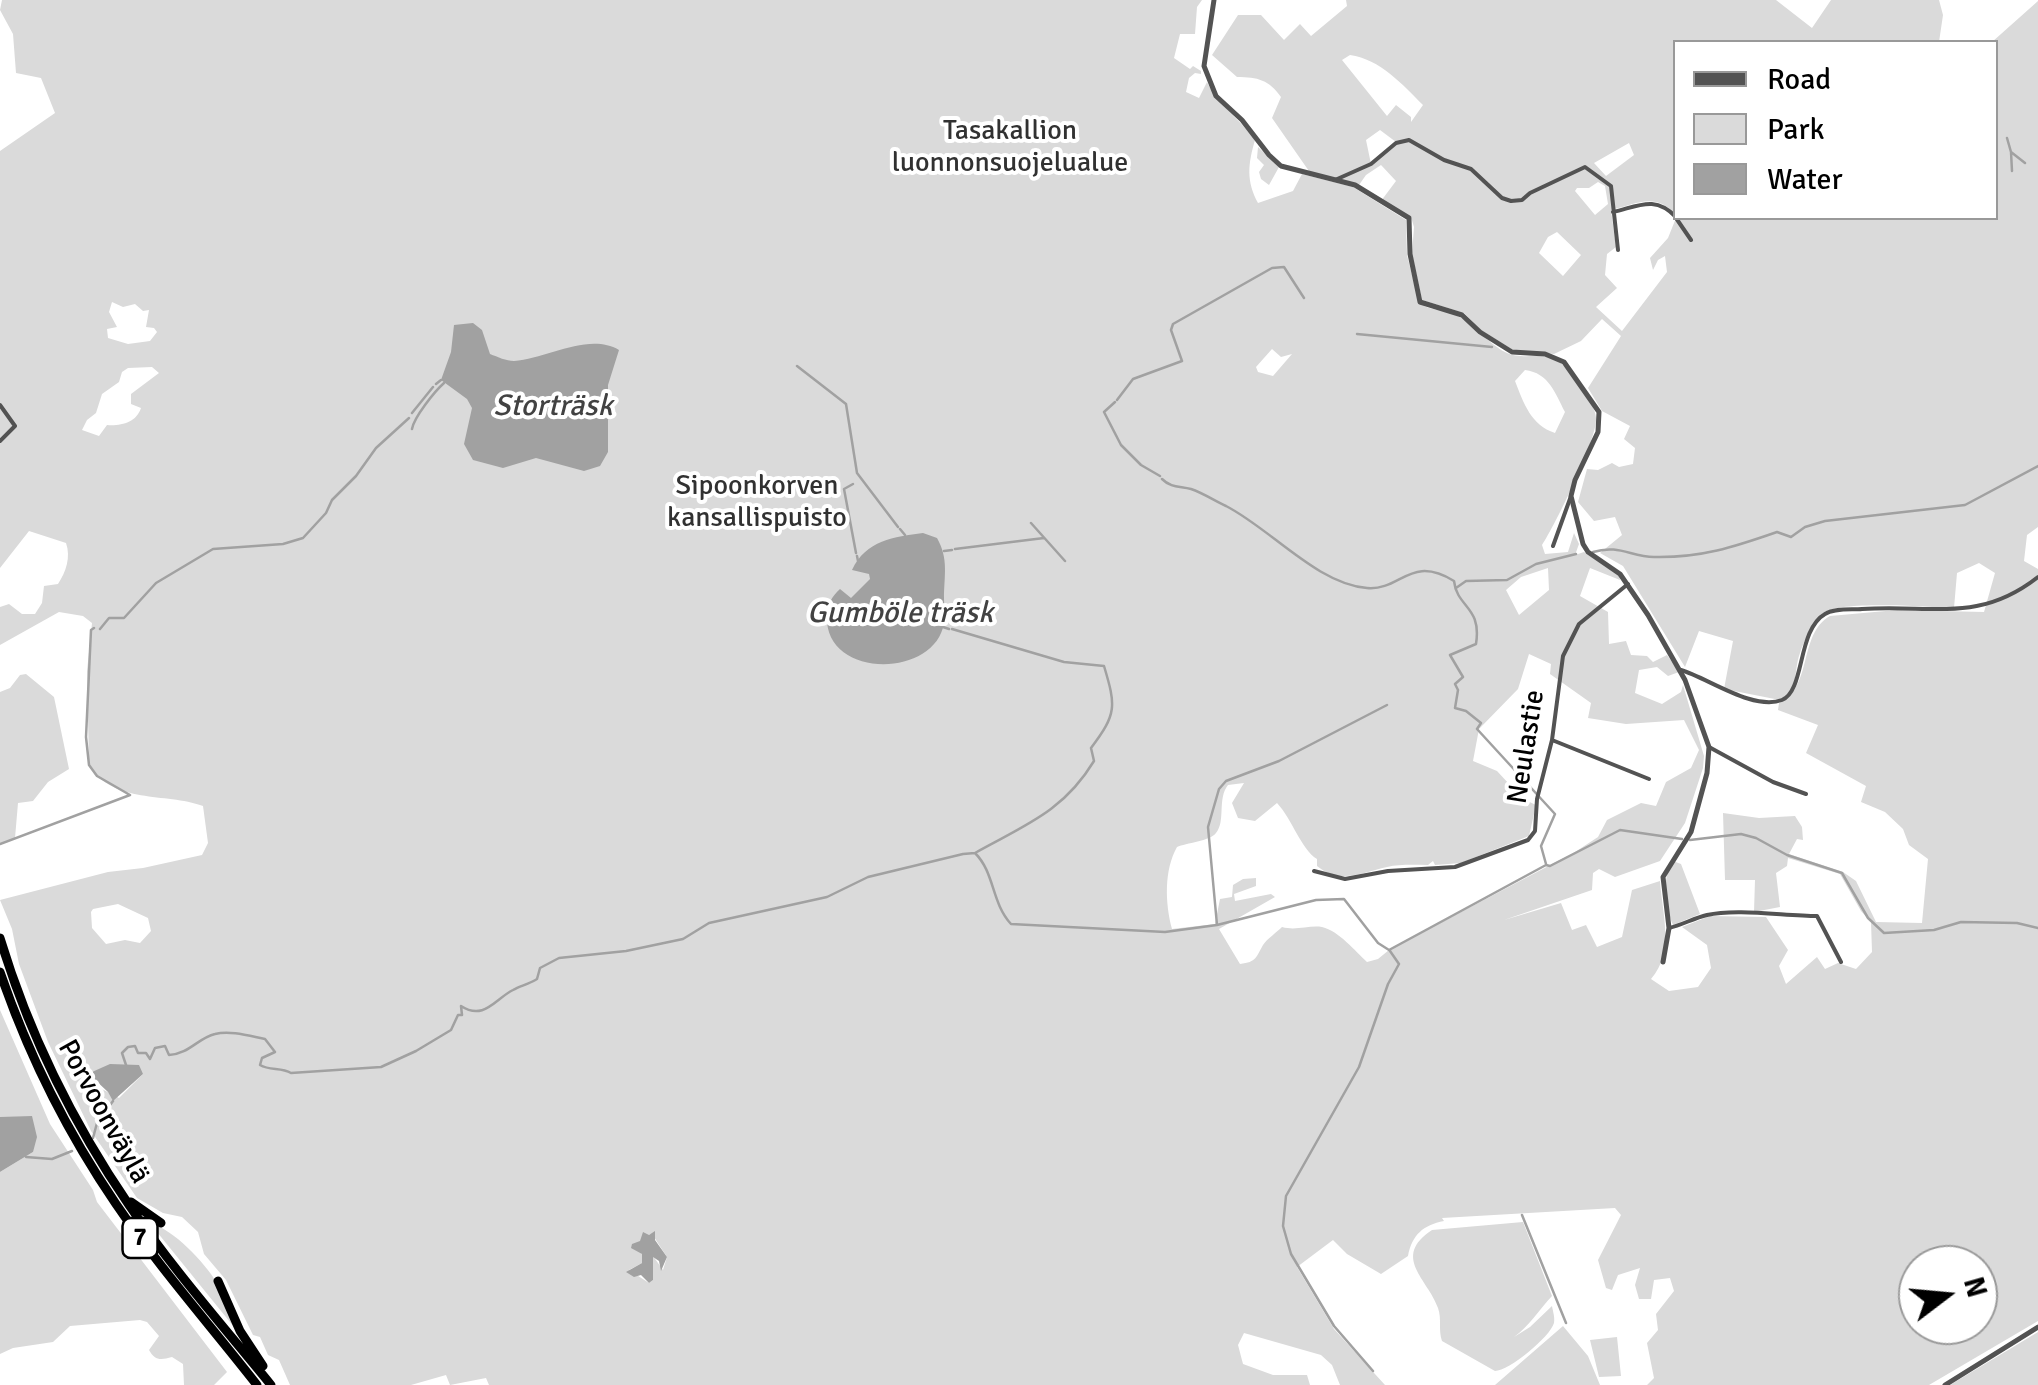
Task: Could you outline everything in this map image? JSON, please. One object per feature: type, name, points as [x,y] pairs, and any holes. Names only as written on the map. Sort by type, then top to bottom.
[{"type":"highway","name":"Porvoonväylä","points":[[0,938],[24,1010],[61,1091],[118,1189],[273,1385]]},
{"type":"highway","name":"Porvoonväylä","points":[[0,972],[56,1104],[100,1180],[168,1275],[258,1385]]},
{"type":"highway","points":[[0,986],[10,1000]]},
{"type":"highway","points":[[118,1189],[162,1223]]},
{"type":"highway","points":[[218,1282],[245,1340],[273,1385]]},
{"type":"street","points":[[1214,0],[1204,66],[1216,96],[1242,120],[1268,155],[1281,166],[1354,185],[1408,218],[1410,254],[1420,302],[1462,315],[1504,349],[1518,354],[1552,355],[1572,370],[1596,405],[1598,432],[1575,480],[1553,546]]},
{"type":"street","points":[[1335,180],[1371,164],[1396,143],[1414,140],[1444,160],[1471,169],[1511,202],[1585,167],[1611,186],[1618,250]]},
{"type":"street","points":[[1614,212],[1654,202],[1673,214]]},
{"type":"street","points":[[1678,220],[1691,240]]},
{"type":"street","points":[[0,405],[16,426],[0,442]]},
{"type":"street","points":[[1571,496],[1588,552],[1628,584],[1680,670],[1709,747],[1707,773],[1691,832],[1662,877],[1669,928],[1663,962]]},
{"type":"street","points":[[1680,670],[1739,695],[1778,701],[1790,694],[1796,684],[1800,653],[1820,617],[1830,612],[1990,606],[2038,577]]},
{"type":"street","name":"Neulastie","points":[[1314,870],[1335,878],[1356,878],[1467,864],[1528,840],[1534,831],[1552,740],[1560,667],[1572,636],[1579,624],[1628,584]]},
{"type":"street","points":[[1552,740],[1649,779]]},
{"type":"street","points":[[1709,747],[1773,782],[1806,794]]},
{"type":"street","points":[[1669,928],[1708,914],[1767,912],[1817,916],[1840,962]]},
{"type":"street","points":[[1945,1385],[2038,1327]]},
{"type":"green space","points":[[2,0],[1202,0],[1197,7],[1195,34],[1180,34],[1174,58],[1201,71],[1189,78],[1186,92],[1199,98],[1207,82],[1255,140],[1249,172],[1258,203],[1293,191],[1302,174],[1353,187],[1406,220],[1407,255],[1419,303],[1462,318],[1505,352],[1558,361],[1592,404],[1596,418],[1590,443],[1542,545],[1545,554],[1568,552],[1574,533],[1579,544],[1575,555],[1584,552],[1619,575],[1620,580],[1590,568],[1580,596],[1608,612],[1609,644],[1626,641],[1631,655],[1647,656],[1653,662],[1667,655],[1679,672],[1668,676],[1657,667],[1639,670],[1635,693],[1662,704],[1681,692],[1683,685],[1704,756],[1703,768],[1685,823],[1660,861],[1615,877],[1599,869],[1593,873],[1592,890],[1504,920],[1561,903],[1572,930],[1586,925],[1597,947],[1622,937],[1632,890],[1660,881],[1665,945],[1651,979],[1669,991],[1698,987],[1711,968],[1707,945],[1682,927],[1710,916],[1766,917],[1788,950],[1779,966],[1786,984],[1817,957],[1825,969],[1838,963],[1856,969],[1872,952],[1871,922],[1840,874],[1788,858],[1787,866],[1776,873],[1780,907],[1754,912],[1755,880],[1725,880],[1723,813],[1759,818],[1795,816],[1802,827],[1803,840],[1797,839],[1789,854],[1843,872],[1856,881],[1876,922],[1922,923],[1928,859],[1909,845],[1903,829],[1885,812],[1861,802],[1866,786],[1806,753],[1818,725],[1778,710],[1779,703],[1797,686],[1813,635],[1830,616],[1897,610],[1984,612],[1995,573],[1979,563],[1957,573],[1954,608],[1866,605],[1823,613],[1804,643],[1793,684],[1780,700],[1724,689],[1733,641],[1699,631],[1685,667],[1623,566],[1600,553],[1622,535],[1615,517],[1594,521],[1578,502],[1587,469],[1598,470],[1612,463],[1619,467],[1633,464],[1635,448],[1624,439],[1630,426],[1602,411],[1588,388],[1621,336],[1602,319],[1581,341],[1554,354],[1513,350],[1481,330],[1464,313],[1422,300],[1412,254],[1411,217],[1381,201],[1396,181],[1381,165],[1359,185],[1311,174],[1272,118],[1281,97],[1277,91],[1262,81],[1237,77],[1212,55],[1238,15],[1261,15],[1284,40],[1300,24],[1311,36],[1347,6],[1346,0],[1776,0],[1812,28],[1831,0],[1939,0],[1943,15],[1939,40],[1673,40],[1673,212],[1653,201],[1611,210],[1616,247],[1607,254],[1605,275],[1617,288],[1596,307],[1622,331],[1667,272],[1665,256],[1653,270],[1650,258],[1668,238],[1675,220],[1998,220],[1998,40],[1994,40],[2038,1],[2038,527],[2027,535],[2024,561],[2038,569],[2038,1321],[1998,1344],[1998,1245],[1898,1245],[1898,1345],[1997,1345],[1929,1385],[1647,1385],[1654,1378],[1647,1343],[1658,1330],[1656,1314],[1674,1291],[1670,1278],[1654,1280],[1651,1299],[1639,1299],[1635,1285],[1640,1268],[1618,1275],[1612,1290],[1606,1288],[1598,1260],[1621,1215],[1615,1208],[1442,1218],[1444,1221],[1420,1232],[1408,1256],[1381,1274],[1347,1254],[1333,1240],[1297,1267],[1334,1329],[1385,1385],[1340,1385],[1332,1365],[1321,1355],[1244,1333],[1238,1345],[1243,1364],[1273,1375],[1307,1375],[1310,1385],[489,1385],[486,1378],[450,1385],[446,1375],[411,1385],[290,1385],[279,1360],[268,1355],[260,1337],[253,1335],[226,1280],[204,1254],[198,1232],[182,1217],[163,1213],[137,1198],[91,1131],[48,1042],[0,900],[108,872],[202,855],[208,843],[203,806],[126,792],[100,778],[89,765],[87,671],[92,623],[83,616],[59,612],[0,645],[0,607],[9,604],[22,614],[35,614],[42,603],[44,586],[58,584],[61,579],[68,554],[66,543],[29,531],[0,568],[0,151],[55,113],[41,78],[16,73],[13,34],[0,10]],"holes":[[[1350,55],[1390,74],[1423,105],[1411,122],[1411,117],[1396,105],[1387,116],[1342,60]],[[1380,130],[1396,142],[1371,164],[1366,140]],[[1629,143],[1634,155],[1606,176],[1594,163]],[[1598,182],[1605,186],[1608,204],[1595,215],[1575,191]],[[1557,232],[1581,255],[1563,276],[1539,253],[1548,237]],[[112,302],[123,307],[135,304],[143,311],[149,310],[146,327],[157,332],[150,341],[128,344],[108,338],[107,329],[117,327],[109,312]],[[1272,349],[1281,357],[1292,354],[1273,376],[1258,372],[1256,367]],[[152,367],[159,373],[131,394],[131,404],[141,408],[139,413],[123,424],[107,425],[99,436],[82,430],[96,413],[102,394],[119,382],[128,368]],[[1525,370],[1546,380],[1565,412],[1555,433],[1529,413],[1515,381]],[[1548,568],[1549,590],[1519,615],[1506,590],[1521,577]],[[1529,654],[1551,664],[1550,674],[1591,703],[1588,718],[1626,724],[1684,720],[1699,750],[1691,768],[1666,782],[1656,806],[1641,803],[1607,820],[1598,837],[1575,852],[1378,959],[1367,962],[1328,929],[1282,927],[1255,958],[1240,964],[1219,929],[1275,897],[1271,894],[1235,901],[1234,894],[1256,886],[1256,878],[1243,879],[1233,885],[1232,897],[1220,899],[1215,924],[1172,929],[1167,887],[1173,856],[1177,847],[1216,833],[1228,785],[1244,783],[1232,803],[1238,818],[1255,821],[1277,803],[1317,859],[1317,866],[1334,875],[1352,876],[1392,866],[1428,865],[1433,861],[1435,865],[1461,863],[1529,836],[1536,805],[1523,799],[1497,771],[1473,761],[1479,729],[1518,689]],[[118,904],[148,918],[151,931],[140,943],[125,940],[106,944],[92,928],[93,909]],[[110,1065],[143,1074],[119,1098],[100,1088],[93,1072]],[[652,1234],[667,1257],[663,1270],[653,1256],[653,1280],[649,1283],[629,1270],[642,1263],[638,1250],[642,1237]]]},
{"type":"green space","points":[[1258,147],[1279,167],[1269,185],[1261,179],[1259,172],[1264,165],[1257,158]]},
{"type":"green space","points":[[26,674],[54,697],[69,769],[48,782],[33,801],[18,803],[15,838],[0,845],[0,692]]},
{"type":"green space","points":[[1673,861],[1681,864],[1700,914],[1673,925],[1665,893]]},
{"type":"green space","points":[[0,1010],[50,1124],[97,1202],[227,1372],[214,1385],[184,1385],[183,1364],[172,1357],[154,1356],[149,1350],[159,1336],[140,1320],[70,1326],[53,1342],[0,1354],[0,1172],[33,1152],[32,1117],[0,1117]]},
{"type":"green space","points":[[1523,1222],[1552,1296],[1514,1337],[1552,1306],[1554,1323],[1528,1352],[1495,1371],[1442,1341],[1438,1308],[1416,1268],[1414,1250],[1432,1230]]},
{"type":"green space","points":[[156,1225],[183,1244],[215,1279],[234,1327],[157,1232]]},
{"type":"green space","points":[[1563,1326],[1588,1356],[1600,1385],[1495,1385]]},
{"type":"green space","points":[[2038,1332],[2038,1385],[1950,1385]]},
{"type":"green space","points":[[1617,1337],[1621,1376],[1599,1377],[1590,1340]]},
{"type":"water","name":"Storträsk","points":[[473,323],[482,330],[490,354],[508,360],[581,345],[607,345],[619,350],[608,385],[608,452],[600,466],[584,471],[536,458],[503,468],[473,460],[464,444],[472,408],[467,399],[441,380],[451,352],[454,325]]},
{"type":"water","name":"Gumböle träsk","points":[[923,533],[937,538],[944,560],[945,620],[936,641],[922,654],[902,662],[860,661],[843,652],[831,637],[827,612],[840,589],[851,598],[870,579],[869,574],[852,570],[858,560],[882,542]]},
{"type":"water","points":[[110,1064],[139,1065],[143,1074],[113,1101],[92,1077],[92,1072]]},
{"type":"water","points":[[32,1116],[37,1137],[33,1152],[0,1172],[0,1117]]},
{"type":"water","points":[[655,1231],[655,1240],[667,1257],[661,1271],[659,1261],[653,1257],[653,1280],[649,1283],[641,1275],[634,1277],[626,1272],[642,1263],[642,1254],[631,1248],[632,1244],[640,1241],[643,1232],[649,1235]]},
{"type":"waterway","points":[[2007,138],[2011,152],[2025,163]]},
{"type":"waterway","points":[[2011,152],[2012,171]]},
{"type":"waterway","points":[[1117,400],[1133,379],[1182,361],[1171,330],[1173,324],[1272,268],[1284,267],[1304,298]]},
{"type":"waterway","points":[[1357,334],[1492,347]]},
{"type":"waterway","points":[[797,366],[846,404],[857,473],[898,527]]},
{"type":"waterway","points":[[436,384],[441,380]]},
{"type":"waterway","points":[[412,429],[444,383]]},
{"type":"waterway","points":[[412,413],[433,387]]},
{"type":"waterway","points":[[1115,402],[1104,412],[1121,445],[1141,465],[1160,476]]},
{"type":"waterway","points":[[100,629],[109,618],[124,618],[156,583],[213,549],[283,544],[303,538],[376,448],[409,418]]},
{"type":"waterway","points":[[1593,552],[1610,549],[1646,556],[1687,556],[1777,532],[1791,537],[1805,527],[1825,521],[1965,505],[2038,466]]},
{"type":"waterway","points":[[1162,479],[1226,506],[1312,566],[1348,584],[1379,587],[1427,571],[1454,581],[1477,631],[1476,644],[1450,655],[1463,677],[1455,684],[1455,708],[1481,723],[1477,729],[1555,814],[1541,846],[1546,864]]},
{"type":"waterway","points":[[853,484],[844,489],[856,553]]},
{"type":"waterway","points":[[1031,523],[1065,561]]},
{"type":"waterway","points":[[900,529],[905,535]]},
{"type":"waterway","points":[[955,549],[1044,538]]},
{"type":"waterway","points":[[944,551],[952,550]]},
{"type":"waterway","points":[[1456,588],[1466,581],[1507,580],[1536,564],[1576,554]]},
{"type":"waterway","points":[[857,556],[858,561]]},
{"type":"waterway","points":[[943,627],[949,629]]},
{"type":"waterway","points":[[0,844],[130,795],[97,776],[89,765],[86,737],[94,628]]},
{"type":"waterway","points":[[952,629],[1064,662],[1104,666],[1111,691],[1110,718],[1091,748],[1094,761],[1082,778],[1042,816],[975,853]]},
{"type":"waterway","points":[[1217,925],[1208,827],[1219,789],[1226,781],[1279,761],[1387,705]]},
{"type":"waterway","points":[[126,1065],[122,1053],[128,1047],[135,1046],[138,1053],[146,1053],[150,1059],[155,1048],[165,1046],[169,1055],[176,1054],[209,1036],[227,1033],[265,1039],[275,1052],[262,1058],[260,1065],[268,1068],[291,1073],[381,1067],[451,1030],[458,1015],[462,1015],[461,1006],[483,1010],[537,979],[540,968],[559,958],[626,951],[683,939],[709,923],[827,897],[868,877],[963,854],[975,853],[981,861],[1011,924],[1165,932],[1217,925],[1316,900],[1344,899],[1378,943],[1389,950],[1546,865],[1620,830],[1682,839]]},
{"type":"waterway","points":[[1690,840],[1741,834],[1787,855],[1842,873],[1868,918],[1884,933],[1934,930],[1961,922],[2017,923],[2038,928]]},
{"type":"waterway","points":[[1373,1371],[1334,1326],[1291,1254],[1283,1226],[1286,1196],[1359,1067],[1388,984],[1399,964],[1390,951]]},
{"type":"waterway","points":[[93,1138],[97,1123],[113,1101]]},
{"type":"waterway","points":[[26,1157],[52,1159],[72,1151]]},
{"type":"waterway","points":[[1522,1215],[1566,1323]]},
{"type":"park label","name":"Tasakallion luonnonsuojelualue","points":[[1010,148]]},
{"type":"park label","name":"Sipoonkorven kansallispuisto","points":[[757,503]]}]
